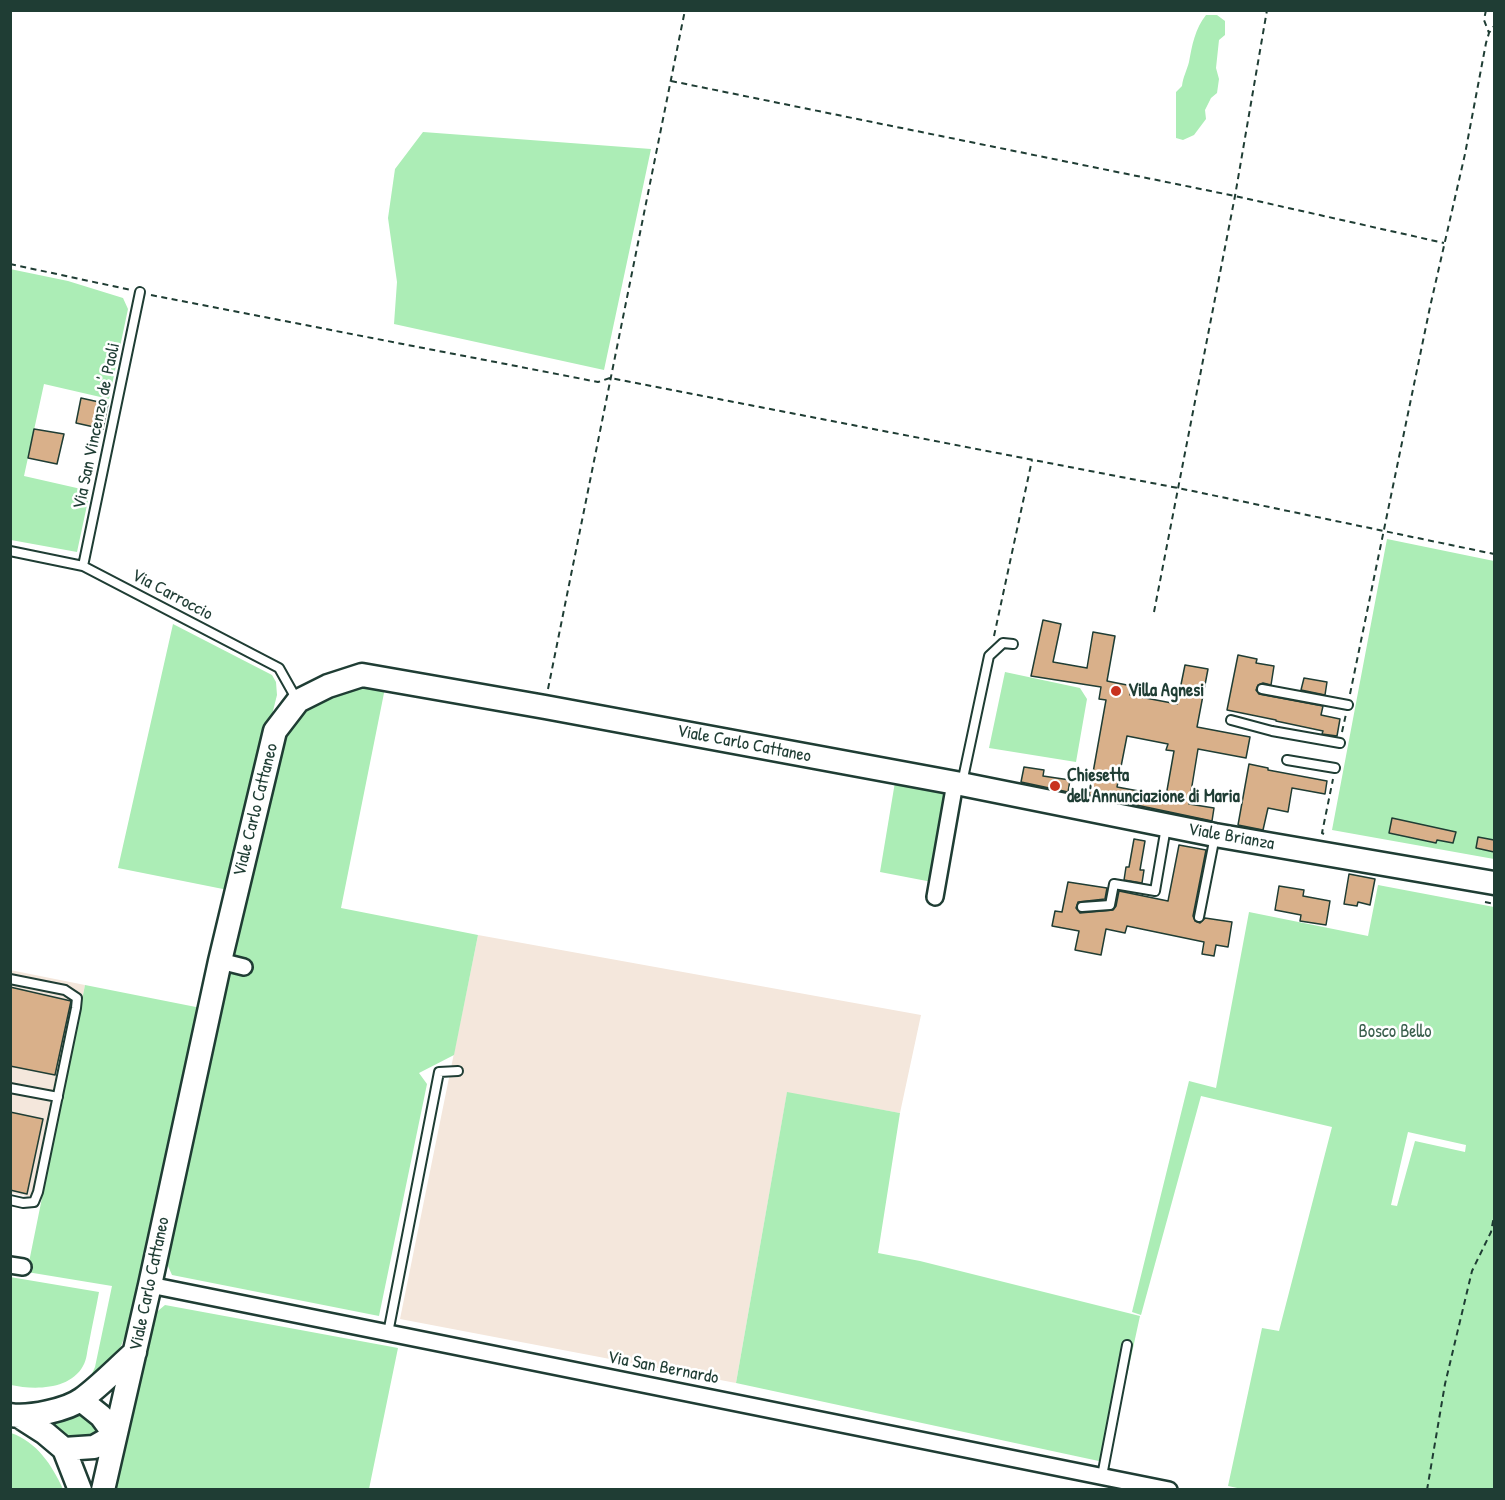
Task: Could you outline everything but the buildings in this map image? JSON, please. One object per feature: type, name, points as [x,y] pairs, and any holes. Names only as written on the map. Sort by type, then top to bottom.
[{"type":"street","name":"Viale Carlo Cattaneo","points":[[103,1490],[220,961],[275,731],[298,701],[328,686],[362,675],[544,706],[962,784]]},
{"type":"street","name":"Viale Brianza","points":[[962,784],[1167,826],[1333,854],[1488,892]]},
{"type":"street","points":[[935,897],[962,784]]},
{"type":"street","points":[[220,961],[244,967]]},
{"type":"street","name":"Via San Bernardo","points":[[150,1285],[1169,1490]]},
{"type":"street","points":[[15,1416],[52,1412],[81,1400],[135,1352]]},
{"type":"street","points":[[64,1449],[94,1447],[115,1435],[101,1416],[81,1400]]},
{"type":"street","points":[[15,1416],[45,1433],[64,1449],[80,1490]]},
{"type":"lane","name":"Via San Vincenzo de' Paoli","points":[[83,566],[140,292]]},
{"type":"lane","name":"Via Carroccio","points":[[10,551],[83,566],[279,668],[298,701]]},
{"type":"lane","points":[[962,784],[990,656],[1004,644],[1013,644]]},
{"type":"lane","points":[[1262,688],[1348,705]]},
{"type":"lane","points":[[1231,720],[1272,731],[1340,743]]},
{"type":"lane","points":[[1287,760],[1335,768]]},
{"type":"lane","points":[[1082,907],[1110,905],[1114,884],[1155,891],[1167,826]]},
{"type":"lane","points":[[1199,917],[1215,835]]},
{"type":"lane","points":[[10,979],[65,990],[77,998],[38,1192],[34,1202],[23,1203],[10,1200]]},
{"type":"lane","points":[[388,1333],[439,1072],[458,1071]]},
{"type":"lane","points":[[10,1088],[58,1097]]},
{"type":"lane","points":[[1102,1476],[1127,1345]]},
{"type":"path","points":[[544,706],[684,10]]},
{"type":"path","points":[[1154,612],[1235,196],[1267,10]]},
{"type":"path","points":[[1486,10],[1484,20],[1489,33]]},
{"type":"path","points":[[1340,743],[1444,243],[1465,154],[1486,43],[1494,26]]},
{"type":"path","points":[[671,81],[1235,196],[1444,243]]},
{"type":"path","points":[[10,264],[140,292],[598,382],[610,378],[1032,460],[1494,554]]},
{"type":"path","points":[[990,656],[1032,460]]},
{"type":"path","points":[[1322,833],[1335,768]]},
{"type":"path","points":[[1488,892],[1494,904]]},
{"type":"path","points":[[1427,1490],[1445,1384],[1472,1271],[1491,1232],[1494,1216]]},
{"type":"shaded area","points":[[478,935],[921,1015],[900,1113],[787,1093],[736,1383],[400,1319]]},
{"type":"shaded area","points":[[10,970],[85,985],[42,1199],[11,1193]]},
{"type":"green space","points":[[1206,15],[1217,15],[1225,21],[1225,35],[1219,40],[1216,68],[1219,79],[1217,93],[1211,98],[1205,110],[1206,119],[1194,135],[1183,140],[1176,138],[1176,92],[1182,86],[1194,37]]},
{"type":"green space","points":[[423,132],[651,149],[604,370],[394,324],[397,282],[388,218],[395,169]]},
{"type":"green space","points":[[10,269],[68,281],[123,298],[128,309],[109,399],[44,384],[24,476],[90,491],[77,552],[11,540]]},
{"type":"green space","points":[[1387,539],[1494,561],[1494,859],[1332,830]]},
{"type":"green space","points":[[173,624],[272,675],[276,682],[277,695],[228,890],[118,868]]},
{"type":"green space","points":[[1005,672],[1080,688],[1087,699],[1076,762],[989,748]]},
{"type":"green space","points":[[361,686],[385,688],[341,908],[478,935],[454,1055],[419,1073],[427,1084],[379,1316],[172,1275],[164,1257],[228,957],[283,736],[306,711],[333,694]]},
{"type":"green space","points":[[895,782],[948,792],[932,882],[880,872]]},
{"type":"green space","name":"Bosco Bello","points":[[1378,885],[1494,907],[1494,1489],[1242,1489],[1228,1486],[1262,1328],[1279,1331],[1332,1127],[1201,1096],[1141,1315],[1132,1312],[1189,1081],[1216,1088],[1249,912],[1368,936]],"holes":[[[1408,1132],[1466,1145],[1465,1152],[1415,1141],[1397,1206],[1391,1205]]]},
{"type":"green space","points":[[85,985],[201,1008],[132,1318],[121,1346],[111,1362],[80,1389],[90,1378],[95,1367],[112,1286],[27,1272]]},
{"type":"green space","points":[[787,1092],[900,1113],[878,1253],[920,1261],[1140,1316],[1108,1463],[736,1383]]},
{"type":"green space","points":[[10,1277],[99,1292],[85,1361],[70,1380],[40,1388],[11,1385]]},
{"type":"green space","points":[[165,1305],[398,1348],[369,1489],[113,1490],[153,1315]]},
{"type":"green space","points":[[86,1413],[101,1426],[98,1437],[78,1442],[37,1421]]},
{"type":"green space","points":[[11,1433],[29,1442],[43,1455],[63,1489],[11,1489]]},
{"type":"place","name":"Villa Agnesi","points":[[1116,691]]},
{"type":"place","name":"Chiesetta dell'Annunciazione di Maria","points":[[1055,786]]}]
